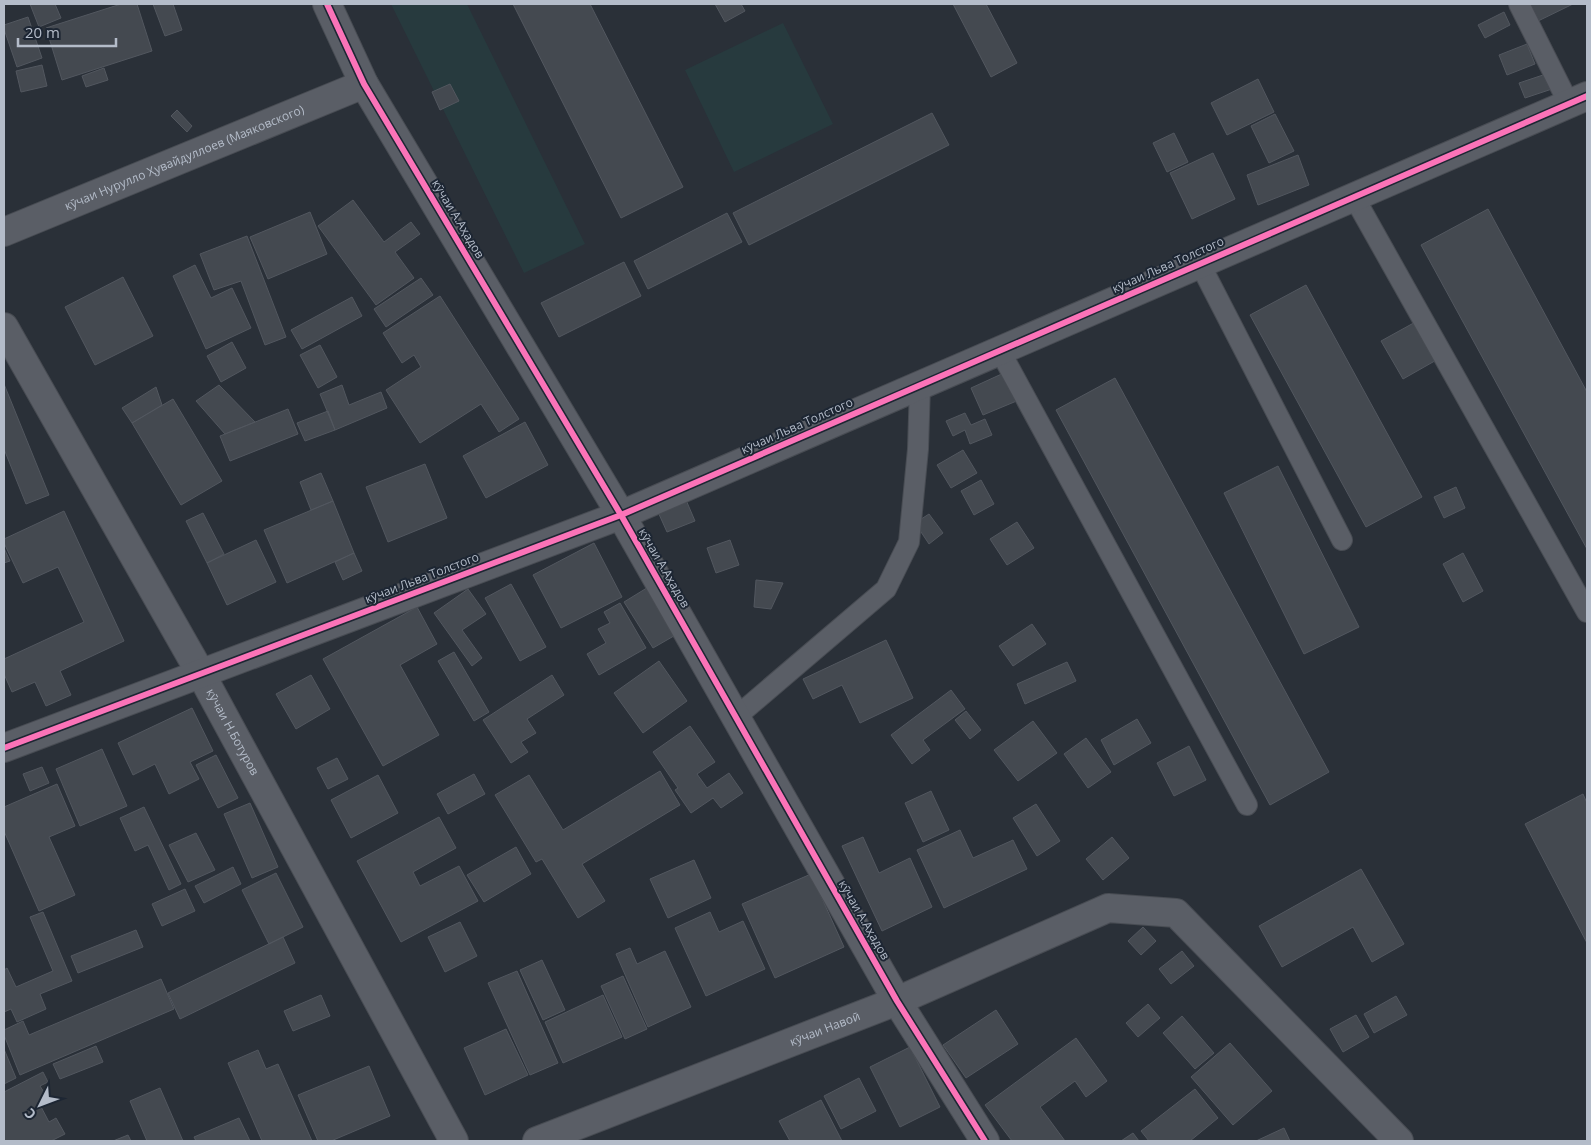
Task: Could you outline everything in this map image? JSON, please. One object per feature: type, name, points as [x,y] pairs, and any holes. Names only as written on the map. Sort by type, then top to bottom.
[{"type":"street","name":"кӯчаи А.Аҳадов","points":[[327,4],[364,84],[621,515],[897,1001],[984,1141]]},
{"type":"street","name":"кӯчаи Нурулло Ҳувайдуллоев (Маяковского)","points":[[4,232],[364,84]]},
{"type":"street","name":"кӯчаи Льва Толстого","points":[[4,748],[621,515],[1354,197],[1580,104]]},
{"type":"street","name":"кӯчаи Н.Ботуров","points":[[4,327],[201,674],[454,1141]]},
{"type":"street","name":"кӯчаи Навоӣ","points":[[537,1141],[897,1001],[1108,908],[1176,913],[1399,1141]]},
{"type":"lane","points":[[1519,4],[1580,104]]},
{"type":"lane","points":[[1354,197],[1587,612]]},
{"type":"lane","points":[[1200,264],[1342,540]]},
{"type":"lane","points":[[1000,351],[1247,805]]},
{"type":"lane","points":[[736,717],[886,589],[909,542],[918,449],[920,385]]},
{"type":"green space","points":[[391,4],[467,4],[585,244],[524,273]]},
{"type":"green space","points":[[783,23],[833,124],[734,172],[685,70]]},
{"type":"building","points":[[30,4],[55,4],[61,18],[39,27]]},
{"type":"building","points":[[121,4],[137,4],[152,51],[62,80],[46,28]]},
{"type":"building","points":[[153,4],[173,4],[182,30],[165,36]]},
{"type":"building","points":[[513,4],[590,4],[683,187],[621,218]]},
{"type":"building","points":[[715,4],[741,4],[745,11],[725,22]]},
{"type":"building","points":[[953,4],[986,4],[1017,63],[991,77]]},
{"type":"building","points":[[1527,4],[1573,4],[1536,22]]},
{"type":"building","points":[[1504,12],[1510,25],[1485,38],[1478,25]]},
{"type":"building","points":[[28,17],[42,58],[17,67],[4,25]]},
{"type":"building","points":[[1527,44],[1535,64],[1507,75],[1499,55]]},
{"type":"building","points":[[42,65],[47,86],[21,92],[16,71]]},
{"type":"building","points":[[104,68],[108,80],[86,87],[82,76]]},
{"type":"building","points":[[1546,74],[1552,89],[1525,98],[1519,83]]},
{"type":"building","points":[[1258,79],[1274,112],[1227,135],[1211,103]]},
{"type":"building","points":[[450,84],[459,101],[440,110],[432,92]]},
{"type":"building","points":[[177,110],[192,126],[187,132],[171,116]]},
{"type":"building","points":[[932,113],[949,145],[749,245],[733,213]]},
{"type":"building","points":[[1275,114],[1294,151],[1269,163],[1251,126]]},
{"type":"building","points":[[1174,133],[1188,162],[1167,172],[1153,143]]},
{"type":"building","points":[[1213,153],[1235,199],[1192,219],[1170,173]]},
{"type":"building","points":[[1298,155],[1309,185],[1258,205],[1247,175]]},
{"type":"building","points":[[353,200],[384,242],[411,222],[420,234],[395,252],[414,278],[376,305],[318,226]]},
{"type":"building","points":[[1488,209],[1587,392],[1587,549],[1421,245]]},
{"type":"building","points":[[310,212],[327,254],[268,279],[250,237]]},
{"type":"building","points":[[727,213],[742,242],[648,289],[634,261]]},
{"type":"building","points":[[247,236],[286,337],[265,345],[241,281],[214,290],[200,254]]},
{"type":"building","points":[[624,262],[641,296],[559,337],[541,303]]},
{"type":"building","points":[[195,265],[211,298],[232,288],[251,328],[206,349],[173,276]]},
{"type":"building","points":[[123,277],[153,336],[95,365],[65,307]]},
{"type":"building","points":[[421,278],[433,295],[386,327],[374,309]]},
{"type":"building","points":[[1306,285],[1422,497],[1366,527],[1250,315]]},
{"type":"building","points":[[440,296],[519,419],[499,432],[481,404],[420,443],[386,390],[421,367],[414,355],[402,363],[383,333]]},
{"type":"building","points":[[352,297],[362,316],[302,349],[291,330]]},
{"type":"building","points":[[1419,320],[1440,358],[1403,379],[1381,341]]},
{"type":"building","points":[[232,342],[246,368],[221,382],[207,356]]},
{"type":"building","points":[[320,345],[337,377],[318,388],[300,355]]},
{"type":"building","points":[[1006,372],[1019,400],[983,415],[971,388]]},
{"type":"building","points":[[1115,378],[1329,772],[1270,805],[1056,410]]},
{"type":"building","points":[[4,384],[49,495],[26,504],[4,449]]},
{"type":"building","points":[[219,385],[255,422],[225,434],[196,401]]},
{"type":"building","points":[[342,385],[349,405],[381,392],[387,408],[335,430],[320,394]]},
{"type":"building","points":[[156,387],[162,405],[132,423],[122,408]]},
{"type":"building","points":[[173,399],[222,481],[181,505],[132,423]]},
{"type":"building","points":[[288,409],[298,434],[230,461],[220,436]]},
{"type":"building","points":[[328,411],[335,430],[305,441],[297,423]]},
{"type":"building","points":[[965,413],[971,425],[985,419],[992,435],[970,444],[965,430],[953,436],[946,421]]},
{"type":"building","points":[[525,422],[548,465],[486,498],[463,456]]},
{"type":"building","points":[[963,450],[977,473],[951,488],[937,465]]},
{"type":"building","points":[[425,464],[447,518],[388,542],[366,487]]},
{"type":"building","points":[[1278,466],[1359,627],[1304,654],[1224,493]]},
{"type":"building","points":[[321,473],[333,501],[311,510],[300,482]]},
{"type":"building","points":[[981,480],[994,504],[974,515],[961,491]]},
{"type":"building","points":[[1456,487],[1465,508],[1444,518],[1434,497]]},
{"type":"building","points":[[686,500],[695,521],[667,532],[658,512]]},
{"type":"building","points":[[333,501],[354,553],[287,583],[264,530]]},
{"type":"building","points":[[64,511],[124,641],[60,671],[71,695],[46,706],[35,682],[12,692],[4,674],[4,659],[84,622],[58,567],[23,583],[4,543],[4,539]]},
{"type":"building","points":[[203,513],[224,554],[207,563],[186,521]]},
{"type":"building","points":[[929,514],[943,533],[929,544],[915,523]]},
{"type":"building","points":[[1017,522],[1034,548],[1007,565],[990,539]]},
{"type":"building","points":[[256,540],[276,582],[227,605],[207,563]]},
{"type":"building","points":[[730,540],[739,565],[716,573],[707,548]]},
{"type":"building","points":[[594,543],[622,597],[561,628],[533,575]]},
{"type":"building","points":[[4,548],[10,561],[4,563]]},
{"type":"building","points":[[354,553],[362,571],[343,580],[335,562]]},
{"type":"building","points":[[1463,553],[1483,591],[1463,602],[1443,564]]},
{"type":"building","points":[[756,580],[783,583],[771,609],[754,607]]},
{"type":"building","points":[[511,584],[546,647],[520,661],[485,598]]},
{"type":"building","points":[[650,586],[679,633],[653,648],[624,602]]},
{"type":"building","points":[[468,589],[486,614],[462,630],[482,658],[472,666],[434,613]]},
{"type":"building","points":[[620,603],[646,648],[599,675],[587,654],[606,643],[598,629],[610,623],[604,612]]},
{"type":"building","points":[[417,607],[437,644],[400,665],[439,735],[383,766],[323,659]]},
{"type":"building","points":[[1032,624],[1046,644],[1013,666],[999,646]]},
{"type":"building","points":[[886,640],[913,698],[860,723],[842,685],[813,699],[803,679]]},
{"type":"building","points":[[454,652],[489,712],[474,721],[438,661]]},
{"type":"building","points":[[659,661],[687,701],[643,733],[614,693]]},
{"type":"building","points":[[1067,662],[1076,681],[1025,704],[1017,684]]},
{"type":"building","points":[[311,675],[330,709],[296,729],[276,694]]},
{"type":"building","points":[[552,675],[564,695],[527,719],[536,733],[521,742],[528,752],[511,763],[483,720]]},
{"type":"building","points":[[951,690],[965,709],[923,740],[930,750],[912,764],[891,735]]},
{"type":"building","points":[[192,708],[213,751],[190,762],[199,779],[169,794],[155,764],[133,775],[118,743]]},
{"type":"building","points":[[966,711],[981,730],[970,739],[955,720]]},
{"type":"building","points":[[1137,719],[1151,743],[1114,765],[1101,740]]},
{"type":"building","points":[[1033,721],[1057,753],[1018,781],[994,750]]},
{"type":"building","points":[[690,726],[715,762],[697,774],[707,788],[729,773],[743,793],[721,808],[713,798],[691,813],[675,790],[678,788],[653,752]]},
{"type":"building","points":[[1086,738],[1111,772],[1088,788],[1064,754]]},
{"type":"building","points":[[1189,746],[1206,780],[1174,796],[1157,763]]},
{"type":"building","points":[[102,749],[127,806],[80,826],[56,769]]},
{"type":"building","points":[[216,755],[238,798],[218,808],[196,765]]},
{"type":"building","points":[[337,758],[348,779],[328,789],[317,768]]},
{"type":"building","points":[[42,767],[49,783],[30,791],[23,774]]},
{"type":"building","points":[[660,771],[680,805],[582,864],[605,901],[578,918],[542,859],[536,862],[495,795],[529,775],[563,830]]},
{"type":"building","points":[[474,774],[485,794],[448,814],[437,794]]},
{"type":"building","points":[[378,775],[398,813],[351,838],[331,800]]},
{"type":"building","points":[[57,784],[75,826],[49,837],[75,895],[39,911],[4,831],[4,807]]},
{"type":"building","points":[[931,791],[949,830],[923,842],[905,803]]},
{"type":"building","points":[[1583,794],[1587,803],[1587,943],[1525,824]]},
{"type":"building","points":[[250,803],[278,867],[252,878],[224,814]]},
{"type":"building","points":[[1036,804],[1060,841],[1037,856],[1013,818]]},
{"type":"building","points":[[144,807],[181,884],[169,890],[148,845],[135,851],[120,818]]},
{"type":"building","points":[[439,817],[456,848],[413,872],[420,886],[459,866],[478,901],[401,942],[357,861]]},
{"type":"building","points":[[960,830],[973,858],[1013,840],[1027,869],[944,908],[917,850]]},
{"type":"building","points":[[196,833],[215,870],[188,882],[169,845]]},
{"type":"building","points":[[863,837],[879,873],[910,858],[932,907],[882,931],[842,846]]},
{"type":"building","points":[[1112,837],[1129,858],[1103,880],[1086,859]]},
{"type":"building","points":[[516,847],[531,874],[484,902],[467,875]]},
{"type":"building","points":[[694,860],[711,898],[668,918],[650,879]]},
{"type":"building","points":[[233,867],[241,884],[204,903],[195,886]]},
{"type":"building","points":[[1361,869],[1404,944],[1372,962],[1353,927],[1282,967],[1259,926]]},
{"type":"building","points":[[276,873],[303,927],[269,944],[242,890]]},
{"type":"building","points":[[811,874],[844,947],[775,978],[742,904]]},
{"type":"building","points":[[185,889],[195,911],[162,926],[152,904]]},
{"type":"building","points":[[43,912],[72,981],[40,994],[46,1009],[17,1022],[11,1009],[4,1012],[4,970],[7,968],[16,987],[53,971],[30,917]]},
{"type":"building","points":[[710,912],[719,932],[743,921],[765,969],[706,996],[675,928]]},
{"type":"building","points":[[460,922],[477,956],[445,972],[428,937]]},
{"type":"building","points":[[1143,927],[1156,941],[1141,955],[1128,941]]},
{"type":"building","points":[[136,930],[143,947],[78,973],[71,956]]},
{"type":"building","points":[[283,937],[295,963],[180,1019],[168,993]]},
{"type":"building","points":[[630,948],[637,964],[665,951],[691,1007],[648,1027],[616,954]]},
{"type":"building","points":[[1182,951],[1194,966],[1171,984],[1159,969]]},
{"type":"building","points":[[542,960],[565,1010],[543,1020],[520,970]]},
{"type":"building","points":[[517,971],[558,1063],[530,1075],[488,983]]},
{"type":"building","points":[[623,976],[647,1029],[625,1039],[601,986]]},
{"type":"building","points":[[161,979],[174,1009],[20,1075],[4,1035],[4,1030],[23,1021],[29,1035]]},
{"type":"building","points":[[321,995],[330,1016],[293,1031],[284,1011]]},
{"type":"building","points":[[603,995],[622,1037],[563,1063],[545,1022]]},
{"type":"building","points":[[1396,996],[1407,1015],[1374,1033],[1364,1014]]},
{"type":"building","points":[[1148,1004],[1160,1018],[1138,1037],[1126,1023]]},
{"type":"building","points":[[996,1010],[1018,1044],[966,1078],[943,1045]]},
{"type":"building","points":[[1356,1015],[1369,1037],[1343,1052],[1330,1029]]},
{"type":"building","points":[[1182,1016],[1214,1053],[1195,1069],[1163,1033]]},
{"type":"building","points":[[506,1029],[528,1075],[485,1095],[464,1048]]},
{"type":"building","points":[[1076,1038],[1107,1081],[1086,1097],[1075,1081],[1040,1107],[1065,1141],[1012,1141],[985,1105]]},
{"type":"building","points":[[1230,1043],[1272,1091],[1233,1125],[1191,1077]]},
{"type":"building","points":[[96,1046],[103,1062],[60,1079],[53,1064]]},
{"type":"building","points":[[910,1047],[940,1107],[900,1127],[870,1067]]},
{"type":"building","points":[[4,1049],[16,1078],[4,1084]]},
{"type":"building","points":[[258,1050],[266,1069],[278,1064],[312,1141],[262,1141],[228,1063]]},
{"type":"building","points":[[369,1066],[390,1116],[331,1141],[318,1141],[298,1095]]},
{"type":"building","points":[[43,1072],[48,1082],[40,1086],[47,1097],[38,1101],[49,1122],[56,1118],[65,1134],[51,1141],[4,1141],[4,1092]]},
{"type":"building","points":[[859,1078],[876,1111],[841,1129],[824,1096]]},
{"type":"building","points":[[160,1088],[183,1141],[147,1141],[130,1101]]},
{"type":"building","points":[[1195,1089],[1218,1118],[1190,1141],[1149,1141],[1141,1131]]},
{"type":"building","points":[[821,1100],[842,1141],[790,1141],[779,1121]]},
{"type":"building","points":[[239,1118],[250,1141],[196,1141],[194,1137]]},
{"type":"building","points":[[1284,1128],[1290,1141],[1256,1141]]},
{"type":"building","points":[[1133,1133],[1139,1141],[1121,1141]]},
{"type":"building","points":[[128,1135],[131,1141],[113,1141]]},
{"type":"cycle path","points":[[327,4],[364,84],[621,515],[897,1001],[985,1141]]},
{"type":"cycle path","points":[[4,748],[621,515],[1587,96]]}]
